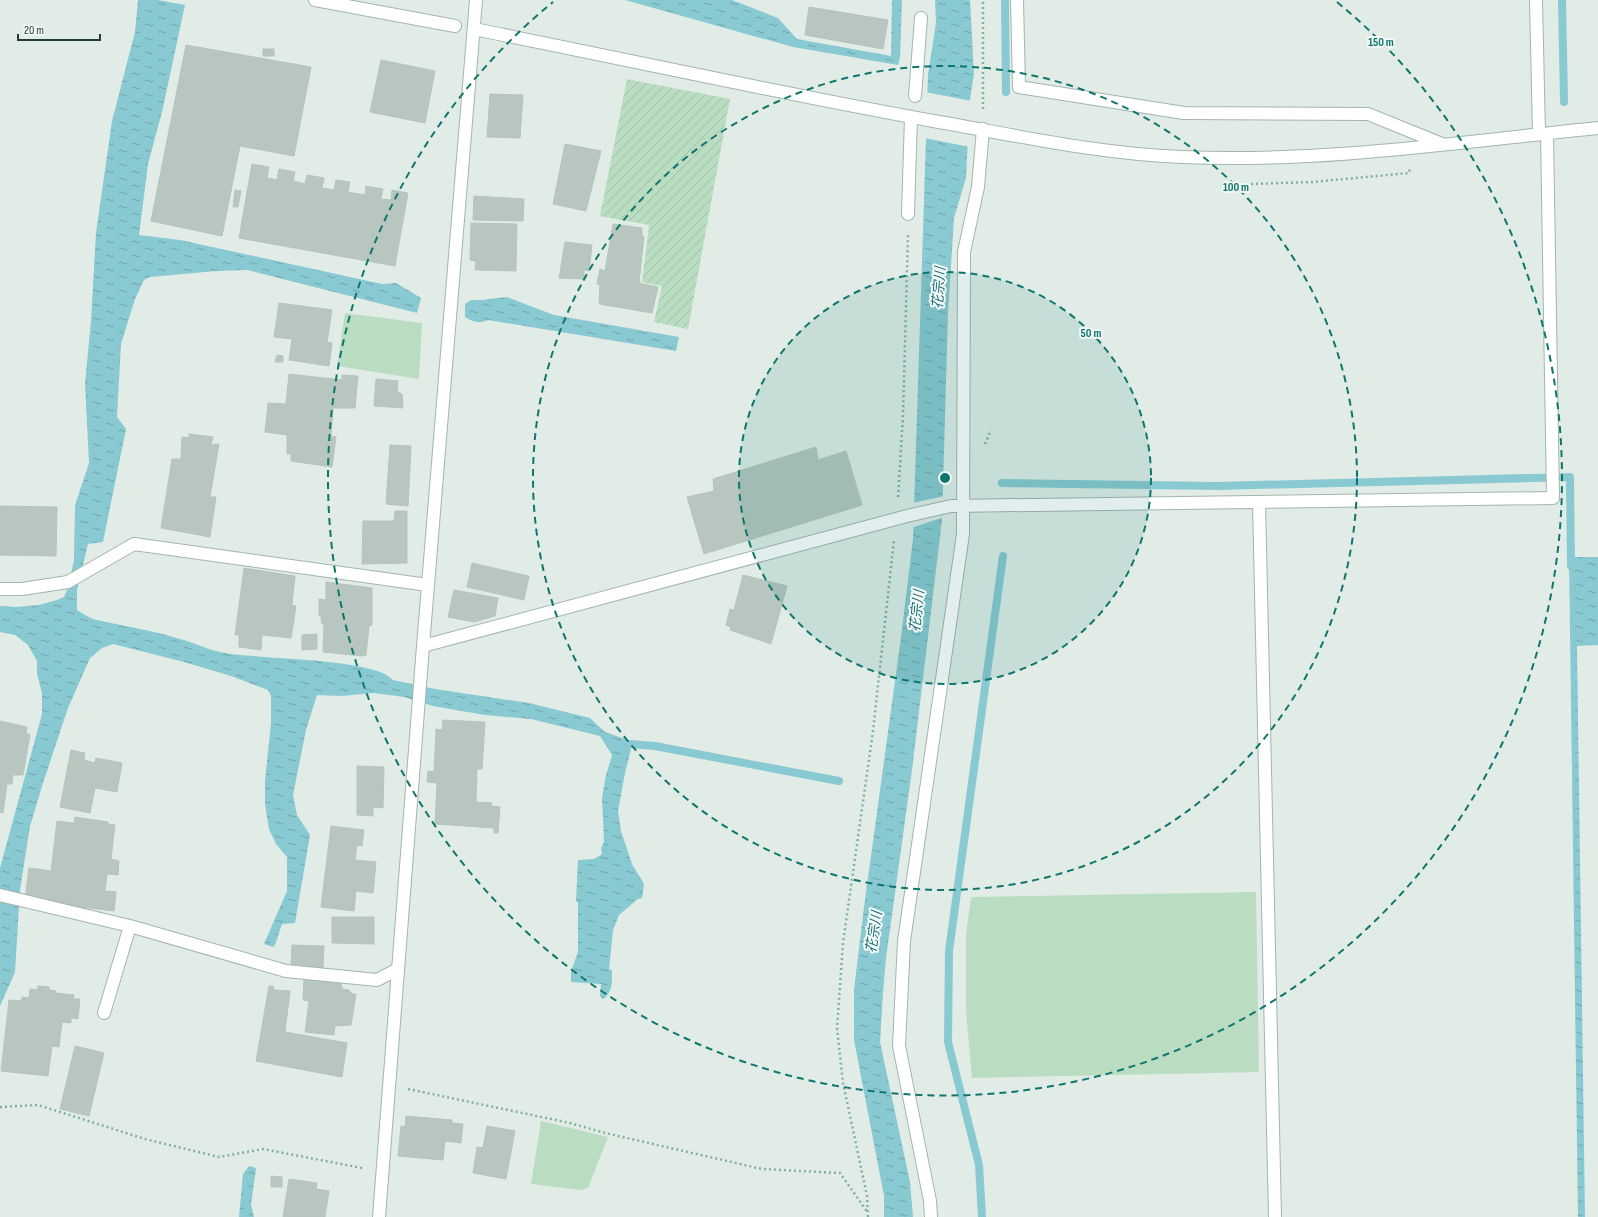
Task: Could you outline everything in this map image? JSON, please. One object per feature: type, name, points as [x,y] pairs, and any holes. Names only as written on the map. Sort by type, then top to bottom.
[{"type":"street","points":[[315,0],[455,26]]},
{"type":"street","points":[[379,1217],[423,646],[476,0]]},
{"type":"street","points":[[1017,0],[1019,87],[1184,113],[1368,114],[1444,145]]},
{"type":"street","points":[[423,646],[902,518],[957,506],[1553,498],[1543,134],[1536,0]]},
{"type":"street","points":[[915,96],[921,18]]},
{"type":"street","points":[[474,29],[915,117],[1098,150],[1180,157],[1258,158],[1355,154],[1598,128]]},
{"type":"street","points":[[908,214],[915,117]]},
{"type":"street","points":[[931,1217],[930,1201],[899,1046],[905,933],[963,534],[957,506],[964,252],[978,186],[979,129]]},
{"type":"street","points":[[1259,502],[1275,1217]]},
{"type":"street","points":[[0,589],[22,589],[68,582],[134,544],[428,585]]},
{"type":"street","points":[[0,896],[130,926],[286,970],[378,980],[398,969]]},
{"type":"street","points":[[104,1013],[130,926]]},
{"type":"path","points":[[983,0],[983,109]]},
{"type":"path","points":[[1220,185],[1312,182],[1409,173],[1410,166]]},
{"type":"path","points":[[868,1215],[867,1196],[843,1083],[837,1028],[843,943],[902,518],[908,214]]},
{"type":"path","points":[[389,1085],[570,1123],[605,1133],[762,1169],[840,1173],[868,1215]]},
{"type":"path","points":[[0,1107],[38,1105],[146,1139],[219,1157],[263,1149],[382,1172]]},
{"type":"green space","points":[[627,79],[730,99],[688,329],[654,322],[662,286],[642,282],[649,225],[600,216]]},
{"type":"green space","points":[[345,313],[422,323],[419,379],[337,366]]},
{"type":"green space","points":[[1256,892],[1259,1072],[972,1078],[966,1012],[966,934],[971,897]]},
{"type":"green space","points":[[541,1121],[608,1137],[588,1188],[580,1190],[531,1184]]},
{"type":"water","points":[[138,0],[158,0],[185,5],[162,112],[148,164],[139,235],[180,240],[382,284],[396,283],[421,298],[417,313],[247,270],[216,271],[150,277],[144,280],[135,299],[121,344],[117,417],[126,429],[103,542],[88,544],[77,590],[77,610],[93,619],[185,640],[220,652],[236,655],[339,663],[363,667],[382,673],[393,680],[435,689],[529,703],[590,718],[605,732],[628,740],[631,749],[618,811],[621,831],[632,864],[644,884],[642,898],[638,899],[619,915],[613,930],[609,969],[612,970],[611,986],[609,993],[603,999],[600,996],[601,984],[571,982],[571,971],[578,952],[578,903],[576,901],[578,860],[594,859],[602,854],[601,848],[604,842],[602,798],[606,775],[612,755],[600,736],[531,719],[485,715],[433,706],[404,697],[374,693],[341,696],[317,695],[306,730],[293,795],[297,815],[310,835],[295,923],[282,924],[273,947],[264,944],[287,891],[287,857],[276,844],[269,829],[265,804],[265,781],[271,723],[271,696],[268,690],[231,676],[184,662],[113,644],[102,648],[90,658],[68,708],[43,783],[30,826],[20,890],[15,972],[0,1006],[0,868],[42,714],[42,693],[37,674],[37,661],[28,645],[15,635],[0,632],[0,606],[15,607],[39,605],[64,597],[68,588],[74,560],[75,505],[89,463],[85,383],[91,321],[96,233],[112,121],[135,32]]},
{"type":"water","points":[[625,0],[732,0],[778,18],[797,39],[891,56],[892,0],[902,0],[900,58],[898,65],[793,47]]},
{"type":"water","name":"花宗川","points":[[935,0],[970,0],[974,74],[970,99],[966,178],[954,218],[948,314],[942,520],[912,770],[886,958],[880,1042],[910,1182],[913,1217],[884,1217],[884,1196],[854,1040],[854,990],[913,539],[928,75],[936,23]]},
{"type":"water","points":[[507,297],[554,315],[679,337],[676,351],[488,320],[476,322],[465,317],[465,304],[471,300]]},
{"type":"water","points":[[1569,557],[1598,557],[1598,645],[1577,646],[1585,1217],[1578,1217]]},
{"type":"water","points":[[249,1166],[256,1168],[251,1205],[254,1217],[239,1217],[243,1174]]},
{"type":"pier","points":[[925,92],[972,101],[970,147],[924,138]]},
{"type":"pier","points":[[945,496],[944,517],[911,528],[912,503]]},
{"type":"building","points":[[809,7],[888,20],[883,49],[805,35]]},
{"type":"building","points":[[186,45],[311,67],[294,156],[240,146],[222,236],[151,221]]},
{"type":"building","points":[[263,49],[274,49],[274,56],[263,56]]},
{"type":"building","points":[[381,60],[435,71],[425,123],[370,112]]},
{"type":"building","points":[[490,94],[523,95],[520,138],[487,137]]},
{"type":"building","points":[[565,144],[601,151],[586,211],[553,204]]},
{"type":"building","points":[[252,164],[269,167],[267,178],[277,180],[279,169],[295,172],[293,181],[305,184],[307,175],[324,178],[322,188],[334,190],[336,180],[350,182],[348,192],[365,195],[366,186],[383,189],[381,199],[391,200],[392,190],[408,193],[395,266],[239,238]]},
{"type":"building","points":[[235,190],[241,191],[238,207],[233,207]]},
{"type":"building","points":[[474,196],[524,199],[523,221],[473,220]]},
{"type":"building","points":[[471,223],[517,224],[516,271],[475,270],[476,261],[470,260]]},
{"type":"building","points":[[613,224],[642,228],[642,235],[644,237],[639,283],[658,287],[652,313],[599,304],[600,285],[597,284],[600,269],[605,271]]},
{"type":"building","points":[[565,242],[592,245],[589,271],[584,270],[584,279],[559,278]]},
{"type":"building","points":[[279,303],[332,310],[327,342],[332,343],[329,366],[289,360],[292,339],[274,337]]},
{"type":"building","points":[[277,355],[283,356],[283,362],[275,362]]},
{"type":"building","points":[[289,374],[342,380],[342,375],[358,376],[355,408],[333,408],[331,436],[336,437],[332,467],[291,461],[291,454],[287,454],[287,435],[265,432],[268,403],[286,404]]},
{"type":"building","points":[[376,379],[398,381],[397,392],[402,394],[403,408],[374,406]]},
{"type":"building","points":[[189,434],[213,437],[211,445],[219,444],[210,497],[216,497],[210,537],[161,528],[172,459],[181,459],[182,437],[189,438]]},
{"type":"building","points":[[390,445],[411,446],[408,506],[386,504]]},
{"type":"building","points":[[816,447],[818,460],[846,451],[862,505],[704,554],[687,497],[714,491],[713,479]]},
{"type":"building","points":[[0,506],[57,507],[56,556],[0,555]]},
{"type":"building","points":[[395,511],[407,511],[407,563],[362,564],[363,521],[394,521]]},
{"type":"building","points":[[472,563],[529,576],[524,600],[467,587]]},
{"type":"building","points":[[244,568],[295,576],[292,605],[296,606],[291,638],[262,635],[261,650],[239,647],[239,635],[235,635]]},
{"type":"building","points":[[743,575],[787,586],[771,644],[730,630],[731,627],[726,625],[730,609],[734,610]]},
{"type":"building","points":[[326,582],[372,588],[372,625],[369,626],[366,655],[362,656],[323,652],[324,624],[322,624],[321,616],[319,616],[319,599],[326,600]]},
{"type":"building","points":[[454,590],[498,598],[495,616],[474,622],[448,617]]},
{"type":"building","points":[[317,634],[317,649],[302,650],[302,635]]},
{"type":"building","points":[[443,720],[485,722],[482,769],[477,769],[476,802],[492,803],[491,806],[500,807],[498,833],[494,833],[494,828],[435,824],[437,783],[427,782],[428,771],[434,772],[436,729],[442,730]]},
{"type":"building","points":[[0,721],[27,727],[26,733],[30,735],[23,775],[13,775],[12,784],[7,784],[3,813],[0,812]]},
{"type":"building","points":[[71,750],[85,753],[84,760],[95,763],[96,758],[122,763],[117,792],[95,788],[90,813],[60,807]]},
{"type":"building","points":[[357,766],[384,767],[383,808],[373,807],[373,816],[357,815]]},
{"type":"building","points":[[75,817],[108,822],[108,824],[115,825],[111,859],[119,861],[118,875],[107,874],[105,891],[116,892],[114,911],[25,900],[29,868],[51,871],[57,821],[74,823]]},
{"type":"building","points":[[331,826],[364,830],[362,846],[357,845],[355,860],[376,862],[373,893],[356,891],[354,911],[321,907]]},
{"type":"building","points":[[332,917],[374,917],[374,944],[332,943]]},
{"type":"building","points":[[292,945],[324,946],[323,968],[291,968]]},
{"type":"building","points":[[304,977],[341,983],[342,989],[349,990],[352,994],[356,994],[351,1025],[335,1026],[334,1035],[305,1032],[309,1001],[303,1000]]},
{"type":"building","points":[[38,986],[49,987],[49,990],[56,991],[56,993],[74,995],[73,999],[80,999],[78,1019],[71,1018],[71,1023],[62,1022],[59,1047],[52,1046],[48,1076],[1,1071],[9,1000],[21,1001],[22,997],[29,998],[30,989],[37,990]]},
{"type":"building","points":[[269,986],[273,986],[274,990],[290,991],[285,1032],[347,1043],[342,1077],[256,1061]]},
{"type":"building","points":[[75,1046],[104,1053],[89,1116],[60,1109]]},
{"type":"building","points":[[406,1116],[452,1120],[452,1123],[463,1124],[461,1143],[445,1141],[443,1160],[398,1156],[401,1126],[405,1127]]},
{"type":"building","points":[[487,1126],[515,1131],[506,1179],[473,1173],[477,1147],[483,1148]]},
{"type":"building","points":[[271,1176],[282,1177],[282,1187],[271,1187]]},
{"type":"building","points":[[289,1179],[317,1183],[316,1189],[329,1191],[325,1217],[283,1217]]},
{"type":"waterway","points":[[1005,0],[1006,92]]},
{"type":"waterway","points":[[1562,0],[1564,102]]},
{"type":"waterway","points":[[1002,483],[1218,486],[1570,477],[1571,566]]},
{"type":"waterway","points":[[982,1217],[979,1165],[948,1042],[949,951],[1003,556]]},
{"type":"waterway","points":[[630,744],[655,746],[839,781]]}]
